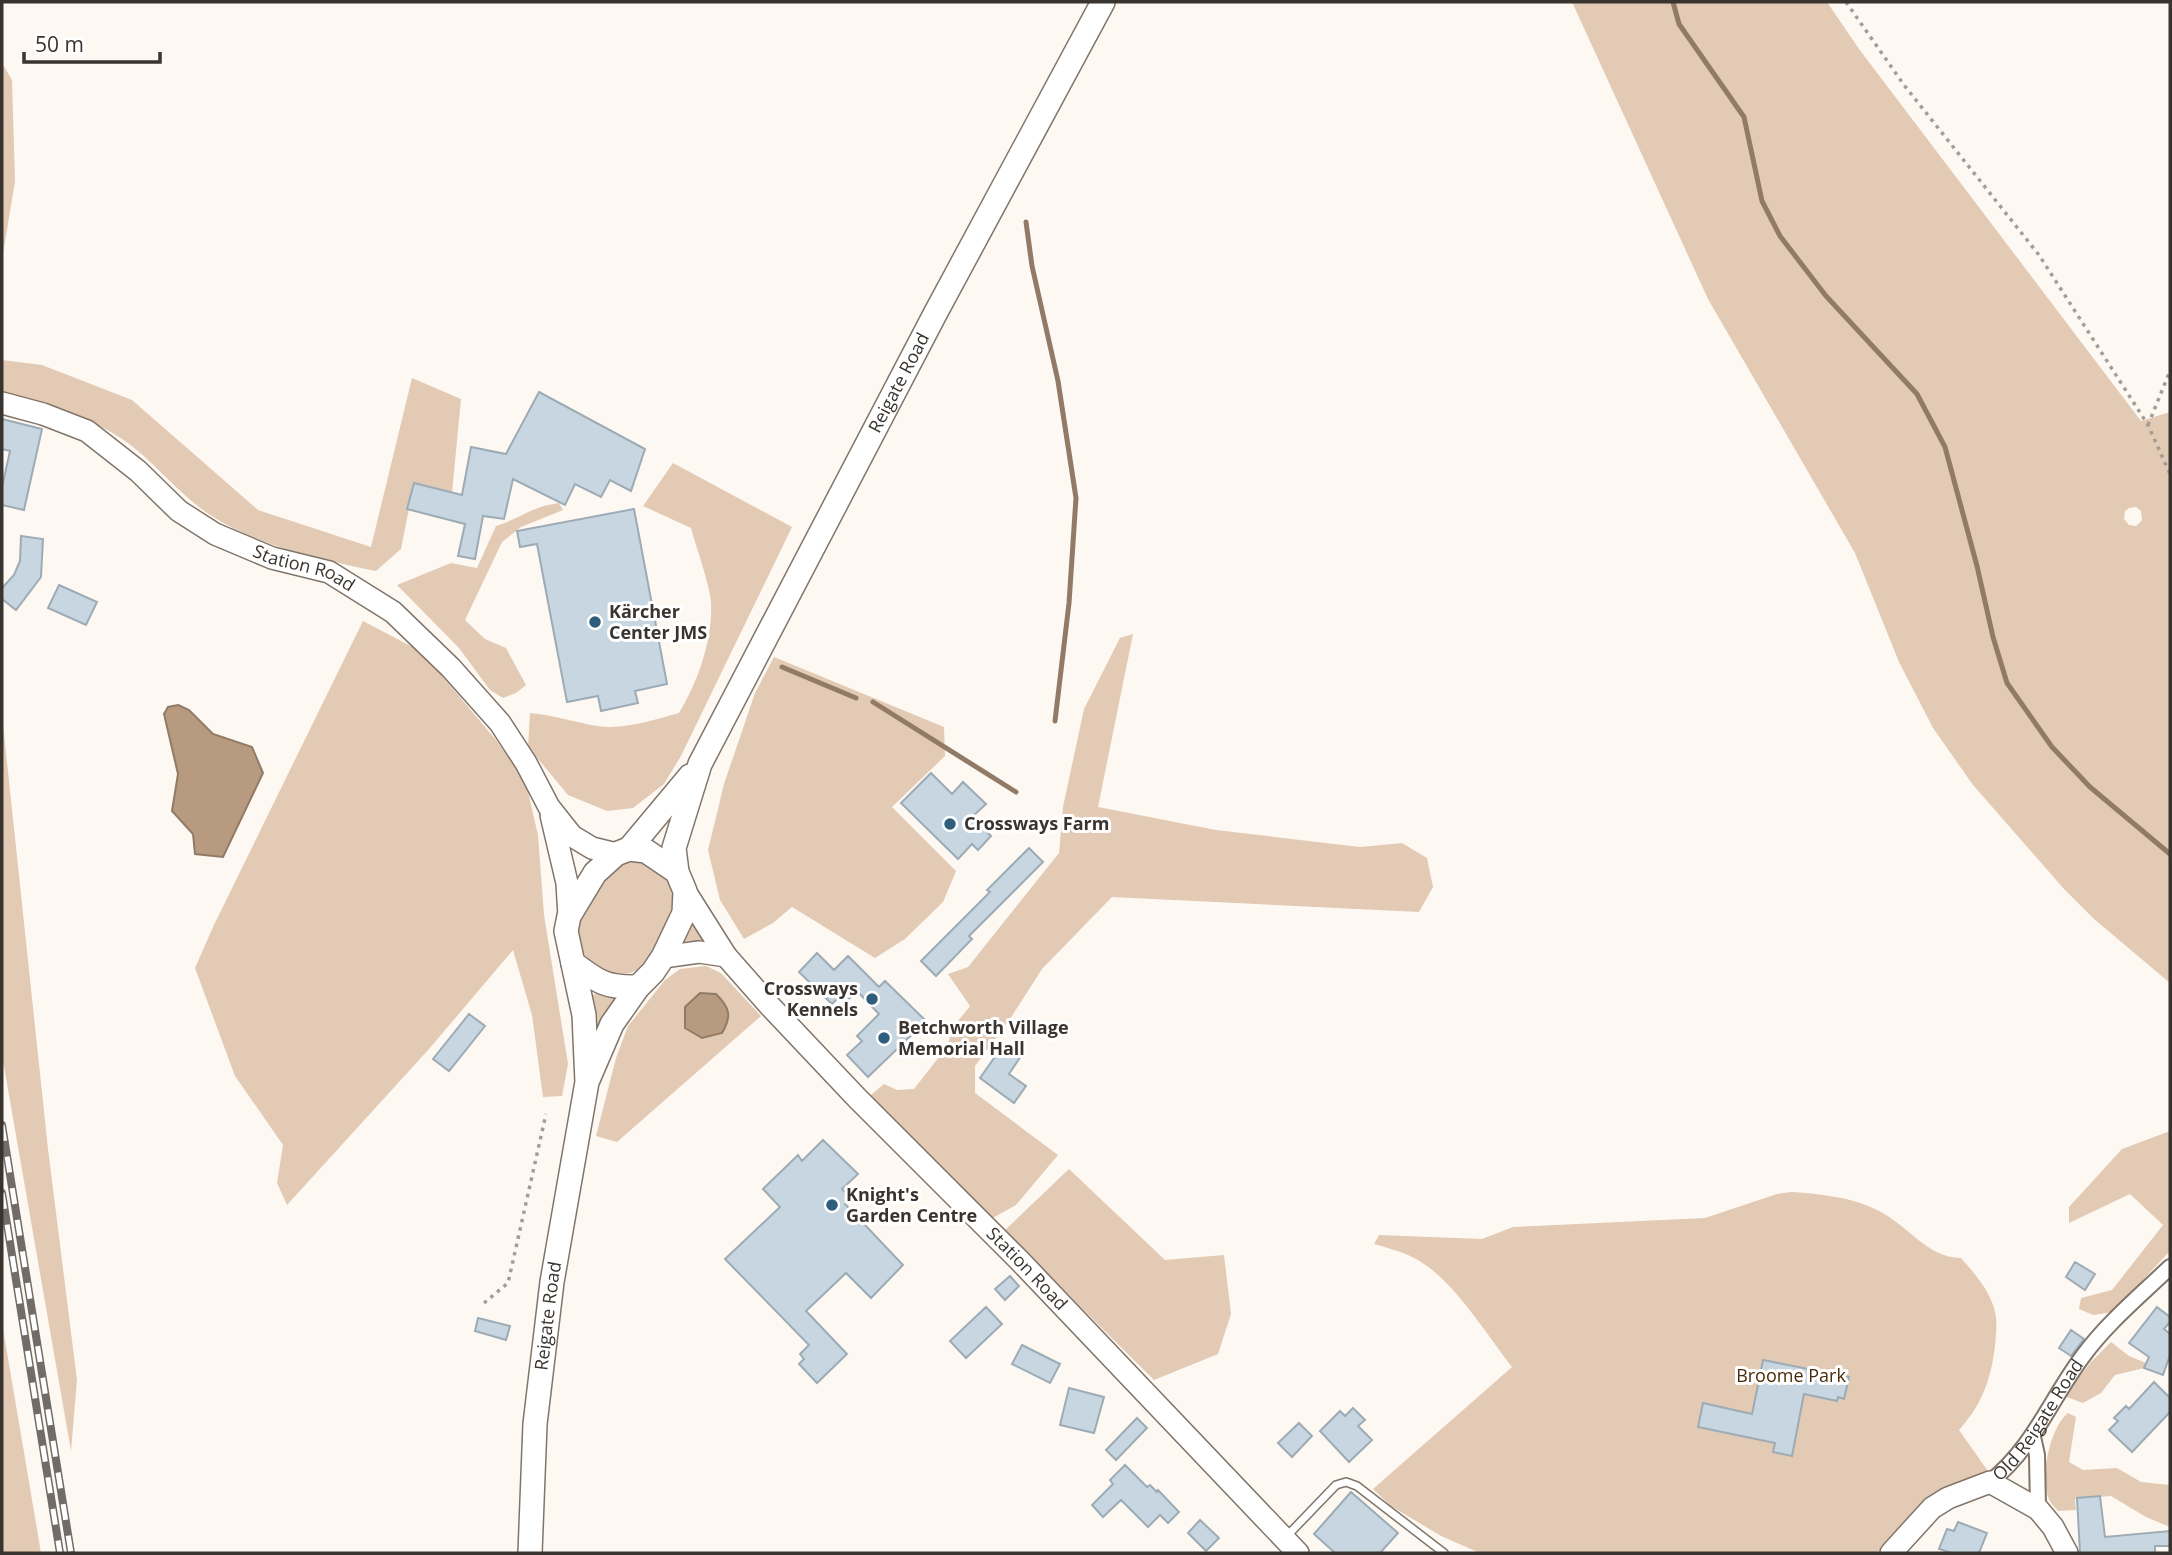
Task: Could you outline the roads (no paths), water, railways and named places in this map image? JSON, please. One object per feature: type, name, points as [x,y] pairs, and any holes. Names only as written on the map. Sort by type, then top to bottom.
[{"type":"main road","name":"Reigate Road","points":[[681,882],[674,848],[700,764],[929,326],[1103,2]]},
{"type":"main road","name":"Reigate Road","points":[[622,851],[700,764]]},
{"type":"main road","points":[[622,851],[646,851],[681,882],[684,913],[653,972],[638,987],[615,988],[593,979],[573,963],[566,931],[569,916],[595,873],[622,851]]},
{"type":"main road","name":"Reigate Road","points":[[530,1553],[535,1424],[552,1282],[587,1082],[584,1015],[573,963]]},
{"type":"main road","name":"Reigate Road","points":[[587,1082],[612,1024],[638,987]]},
{"type":"street","name":"Station Road","points":[[2,403],[43,414],[87,431],[138,471],[179,511],[215,534],[272,558],[329,572],[393,612],[451,668],[500,723],[527,763],[549,807],[572,836],[592,848],[622,851]]},
{"type":"street","name":"Station Road","points":[[549,807],[567,883],[569,916]]},
{"type":"street","name":"Station Road","points":[[681,882],[726,956],[857,1098],[1019,1260],[1291,1546]]},
{"type":"street","points":[[663,957],[699,952],[726,956]]},
{"type":"street","name":"Old Reigate Road","points":[[1891,1553],[1933,1508],[1948,1498],[1990,1482],[2008,1468],[2033,1437],[2083,1356],[2170,1266]]},
{"type":"street","points":[[2033,1437],[2037,1455],[2038,1509]]},
{"type":"street","points":[[1990,1482],[2038,1509],[2053,1527],[2067,1553]]},
{"type":"lane","points":[[1291,1546],[1336,1485],[1346,1482],[1357,1486],[1444,1553]]},
{"type":"waterway","points":[[1673,2],[1679,24],[1744,117],[1762,201],[1780,236],[1826,296],[1917,394],[1945,447],[2007,683],[2052,747],[2090,787],[2170,854]]},
{"type":"waterway","points":[[1026,222],[1032,266],[1058,381],[1076,498],[1069,603],[1055,721]]},
{"type":"waterway","points":[[782,667],[856,698]]},
{"type":"waterway","points":[[873,702],[1016,792]]},
{"type":"railway","points":[[2,1125],[71,1553]]},
{"type":"railway","points":[[2,1193],[60,1553]]},
{"type":"place","name":"Kärcher Center JMS","points":[[595,622]]},
{"type":"place","name":"Crossways Farm","points":[[950,824]]},
{"type":"place","name":"Crossways Kennels","points":[[872,999]]},
{"type":"place","name":"Betchworth Village Memorial Hall","points":[[884,1038]]},
{"type":"place","name":"Knight's Garden Centre","points":[[832,1205]]},
{"type":"park label","name":"Broome Park","points":[[1791,1376]]}]
